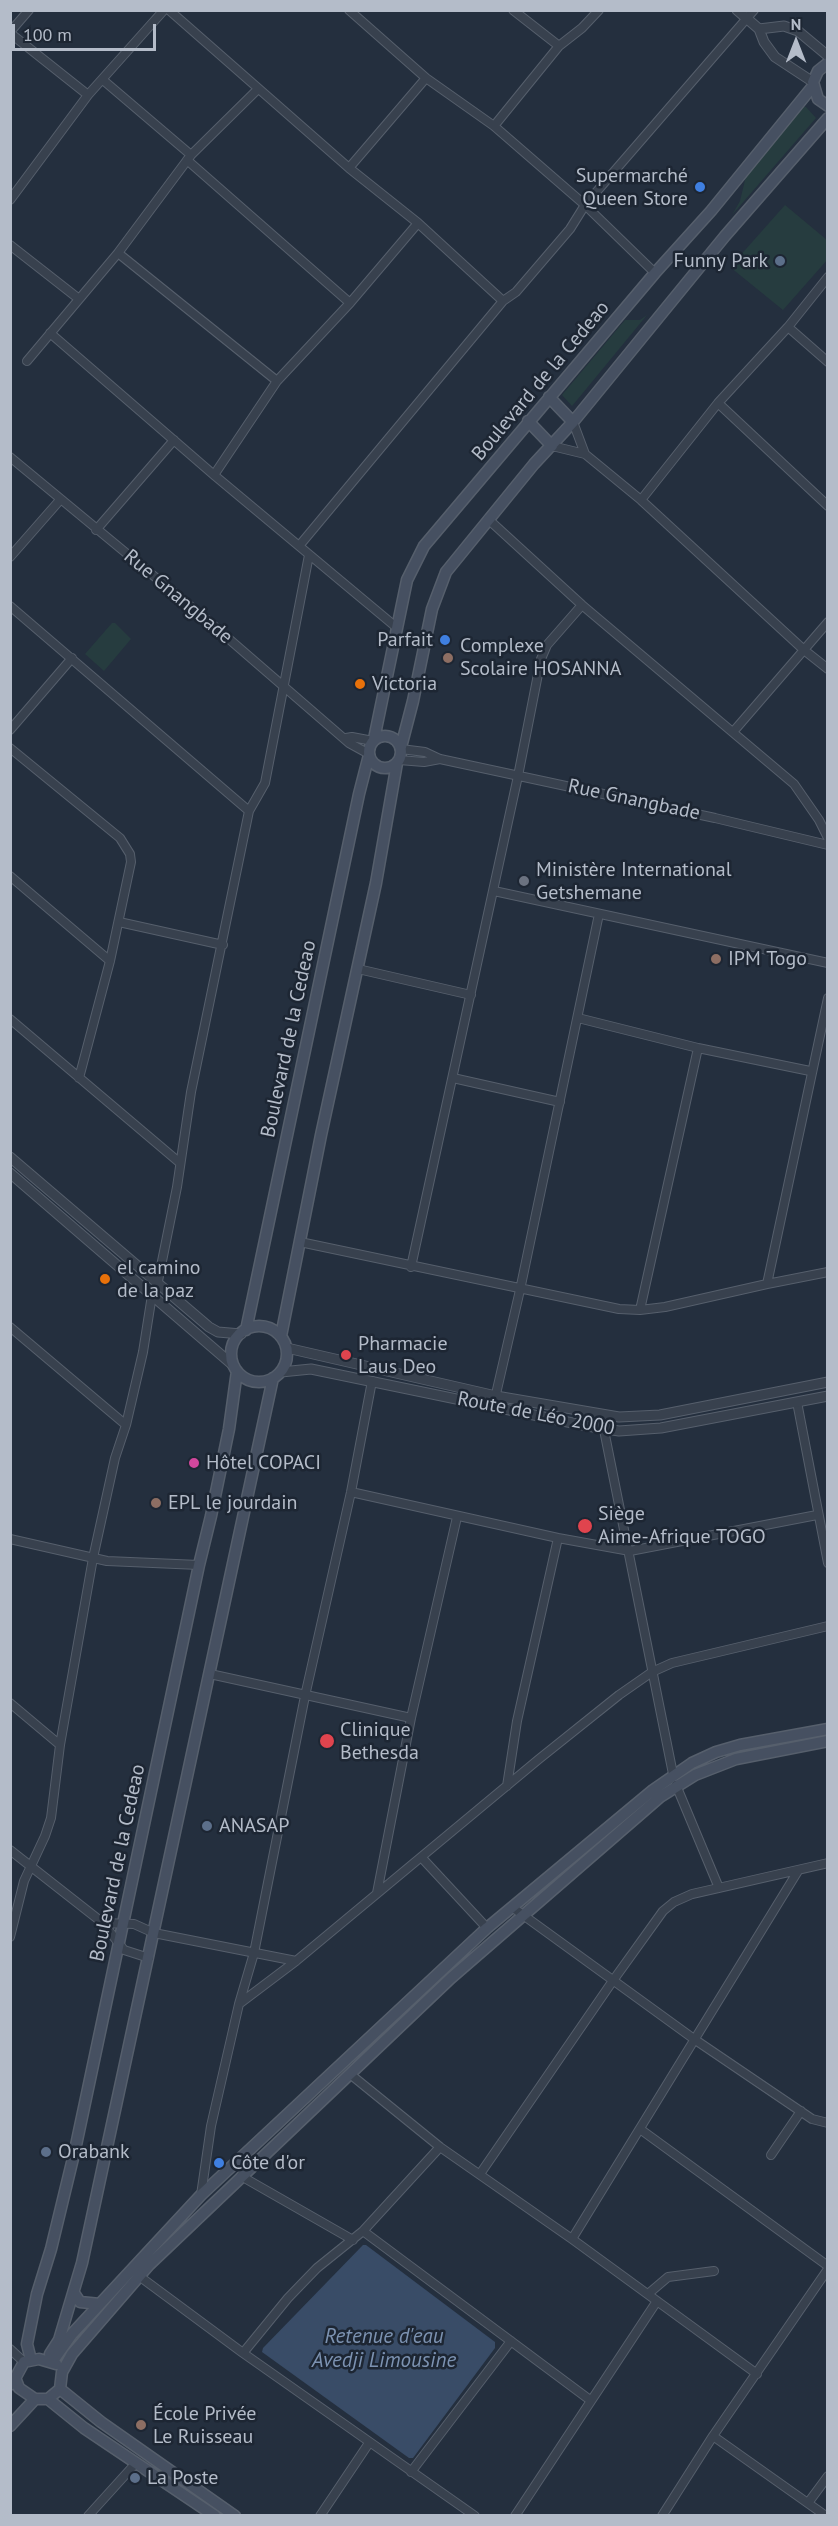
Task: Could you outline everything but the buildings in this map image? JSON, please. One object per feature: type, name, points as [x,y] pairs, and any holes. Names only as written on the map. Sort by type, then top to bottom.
[{"type":"main road","name":"Boulevard de la Cedeao","points":[[373,740],[407,580],[417,556],[528,421],[711,211],[813,84],[818,71],[828,63]]},
{"type":"main road","points":[[813,84],[818,99],[828,106]]},
{"type":"main road","points":[[281,1336],[378,873],[399,755],[432,609],[446,572],[534,464],[573,422],[710,254],[828,118]]},
{"type":"main road","points":[[549,397],[573,422]]},
{"type":"main road","points":[[528,421],[552,446]]},
{"type":"main road","points":[[379,736],[395,738],[399,755],[392,766],[381,767],[371,760],[369,754],[373,740],[379,736]]},
{"type":"main road","name":"Boulevard de la Cedeao","points":[[243,1332],[369,754]]},
{"type":"main road","points":[[49,2361],[59,2340],[85,2253],[277,1375],[285,1365],[287,1348],[281,1336],[264,1327],[243,1332],[232,1349],[236,1368],[250,1380],[258,1382],[277,1375]]},
{"type":"main road","name":"Boulevard de la Cedeao","points":[[28,2361],[27,2344],[37,2294],[51,2249],[75,2150],[229,1429],[236,1368]]},
{"type":"main road","points":[[48,2399],[60,2389],[62,2372],[72,2354],[139,2276],[451,1977],[692,1763],[740,1745],[828,1729]]},
{"type":"main road","points":[[49,2361],[201,2195],[512,1907],[675,1779],[695,1775],[736,1760],[828,1741]]},
{"type":"main road","points":[[74,2293],[80,2302],[100,2304]]},
{"type":"main road","points":[[62,2372],[49,2361],[28,2361],[13,2377],[19,2388],[35,2399],[48,2399],[136,2463],[215,2516]]},
{"type":"main road","points":[[60,2389],[101,2422],[235,2516]]},
{"type":"main road","points":[[10,2426],[35,2399]]},
{"type":"street","points":[[29,10],[10,33],[88,94]]},
{"type":"street","points":[[10,201],[88,94],[164,10]]},
{"type":"street","points":[[169,10],[349,168],[418,223],[503,301]]},
{"type":"street","points":[[349,10],[426,78],[494,126],[585,205],[655,273]]},
{"type":"street","points":[[513,10],[559,46]]},
{"type":"street","points":[[494,126],[559,46],[582,28],[599,10]]},
{"type":"street","points":[[737,10],[759,29],[764,42],[775,57],[813,84]]},
{"type":"street","points":[[298,546],[503,301],[524,283],[570,229],[585,205],[754,10]]},
{"type":"street","points":[[759,29],[784,26],[798,31],[828,56]]},
{"type":"street","points":[[349,168],[426,78]]},
{"type":"street","points":[[103,80],[350,303]]},
{"type":"street","points":[[27,361],[118,254],[189,158],[258,89]]},
{"type":"street","points":[[214,475],[277,381],[350,303],[418,223]]},
{"type":"street","points":[[10,245],[79,299]]},
{"type":"street","points":[[118,254],[277,381]]},
{"type":"street","points":[[641,500],[718,403],[788,327],[828,277]]},
{"type":"street","points":[[788,327],[828,362]]},
{"type":"street","points":[[50,333],[214,475],[396,627]]},
{"type":"street","points":[[718,403],[828,506]]},
{"type":"street","points":[[573,422],[585,454]]},
{"type":"street","points":[[96,530],[174,440]]},
{"type":"street","points":[[552,446],[585,454],[641,500],[804,650],[828,669]]},
{"type":"street","name":"Rue Gnangbade","points":[[10,457],[353,746],[369,754]]},
{"type":"street","points":[[10,557],[60,500]]},
{"type":"street","points":[[488,519],[582,604],[794,784],[808,802],[828,838]]},
{"type":"street","points":[[10,1937],[24,1881],[51,1818],[60,1745],[93,1558],[115,1458],[126,1425],[152,1295],[158,1281],[192,1084],[223,945],[249,811],[264,783],[309,555]]},
{"type":"street","points":[[411,1267],[494,891],[543,651],[582,604]]},
{"type":"street","points":[[10,606],[249,811]]},
{"type":"street","points":[[734,732],[828,622]]},
{"type":"street","points":[[10,730],[72,658]]},
{"type":"street","points":[[346,738],[373,740]]},
{"type":"street","points":[[10,748],[124,842],[130,854],[131,862],[110,961],[79,1078]]},
{"type":"street","name":"Rue Gnangbade","points":[[399,755],[424,762],[440,759],[715,818],[828,845]]},
{"type":"street","points":[[10,876],[110,961]]},
{"type":"street","points":[[494,891],[828,963]]},
{"type":"street","points":[[493,1407],[520,1290],[599,914]]},
{"type":"street","points":[[118,922],[223,945]]},
{"type":"street","points":[[358,969],[471,995]]},
{"type":"street","points":[[767,1284],[810,1071],[828,998]]},
{"type":"street","points":[[578,1018],[698,1048],[810,1071]]},
{"type":"street","points":[[10,1019],[180,1163]]},
{"type":"street","points":[[640,1310],[698,1048]]},
{"type":"street","points":[[453,1078],[560,1102]]},
{"type":"street","points":[[10,1157],[158,1281],[209,1327],[218,1332],[243,1332]]},
{"type":"street","points":[[10,1173],[236,1368]]},
{"type":"street","points":[[300,1242],[619,1309],[640,1310],[665,1307],[828,1272]]},
{"type":"street","points":[[10,1327],[126,1425]]},
{"type":"street","name":"Route de Léo 2000","points":[[287,1348],[496,1396],[601,1415],[639,1417],[660,1415],[828,1382]]},
{"type":"street","name":"Route de Léo 2000","points":[[277,1375],[310,1369],[604,1429],[650,1430],[828,1396]]},
{"type":"street","points":[[201,2195],[209,2137],[239,2004],[254,1953],[305,1696],[351,1492],[372,1381]]},
{"type":"street","points":[[797,1402],[828,1563]]},
{"type":"street","points":[[601,1415],[675,1779],[719,1888]]},
{"type":"street","points":[[351,1492],[558,1538],[630,1551],[817,1515]]},
{"type":"street","points":[[377,1893],[411,1718],[457,1516]]},
{"type":"street","points":[[507,1786],[517,1721],[558,1538]]},
{"type":"street","points":[[10,1539],[93,1558],[122,1562],[199,1565]]},
{"type":"street","points":[[239,2004],[296,1961],[606,1706],[652,1672],[680,1660],[828,1626]]},
{"type":"street","points":[[210,1674],[411,1718]]},
{"type":"street","points":[[10,1703],[60,1745]]},
{"type":"street","points":[[10,1850],[103,1923],[119,1944],[132,1954],[149,1958]]},
{"type":"street","points":[[422,1858],[487,1928]]},
{"type":"street","points":[[480,2174],[663,1911],[674,1902],[719,1888],[828,1863]]},
{"type":"street","points":[[572,2239],[798,1871]]},
{"type":"street","points":[[512,1907],[612,1982],[694,2039],[812,2119],[828,2123]]},
{"type":"street","points":[[103,1923],[124,1923],[145,1927],[154,1933],[296,1961]]},
{"type":"street","points":[[350,2074],[440,2147],[572,2239],[756,2374]]},
{"type":"street","points":[[771,2155],[801,2111]]},
{"type":"street","points":[[640,2129],[828,2268],[712,2436],[662,2516]]},
{"type":"street","points":[[243,2353],[288,2298],[317,2268],[363,2231],[440,2147]]},
{"type":"street","points":[[241,2176],[353,2240]]},
{"type":"street","points":[[363,2231],[590,2400]]},
{"type":"street","points":[[648,2294],[660,2281],[668,2277],[714,2271]]},
{"type":"street","points":[[139,2276],[243,2353],[475,2516]]},
{"type":"street","points":[[515,2516],[657,2301]]},
{"type":"street","points":[[411,2472],[511,2341]]},
{"type":"street","points":[[10,2349],[28,2361]]},
{"type":"street","points":[[712,2436],[826,2516]]},
{"type":"street","points":[[320,2516],[369,2443]]},
{"type":"street","points":[[88,2516],[136,2463]]},
{"type":"street","points":[[808,2504],[828,2476]]},
{"type":"green space","points":[[804,107],[816,118],[732,215],[740,201],[746,176]]},
{"type":"green space","points":[[785,205],[827,240],[828,259],[783,310],[730,267]]},
{"type":"green space","points":[[647,315],[572,406],[562,395],[625,320],[640,320]]},
{"type":"green space","points":[[112,623],[115,623],[131,639],[104,671],[85,654]]},
{"type":"water","name":"Retenue d'eau Avedji Limousine","points":[[363,2245],[495,2342],[495,2348],[413,2458],[409,2458],[262,2352],[263,2348]]},
{"type":"place","name":"Supermarché Queen Store","points":[[700,187]]},
{"type":"place","name":"Funny Park","points":[[780,261]]},
{"type":"place","name":"Parfait","points":[[445,640]]},
{"type":"place","name":"Complexe Scolaire HOSANNA","points":[[448,658]]},
{"type":"place","name":"Victoria","points":[[360,684]]},
{"type":"place","name":"Ministère International Getshemane","points":[[524,881]]},
{"type":"place","name":"IPM Togo","points":[[716,959]]},
{"type":"place","name":"el camino de la paz","points":[[105,1279]]},
{"type":"place","name":"Pharmacie Laus Deo","points":[[346,1355]]},
{"type":"place","name":"Hôtel COPACI","points":[[194,1463]]},
{"type":"place","name":"EPL le jourdain","points":[[156,1503]]},
{"type":"place","name":"Siège Aime-Afrique TOGO","points":[[585,1526]]},
{"type":"place","name":"Clinique Bethesda","points":[[327,1741]]},
{"type":"place","name":"ANASAP","points":[[207,1826]]},
{"type":"place","name":"Orabank","points":[[46,2152]]},
{"type":"place","name":"Côte d'or","points":[[219,2163]]},
{"type":"place","name":"École Privée Le Ruisseau","points":[[141,2425]]},
{"type":"place","name":"La Poste","points":[[135,2478]]}]
